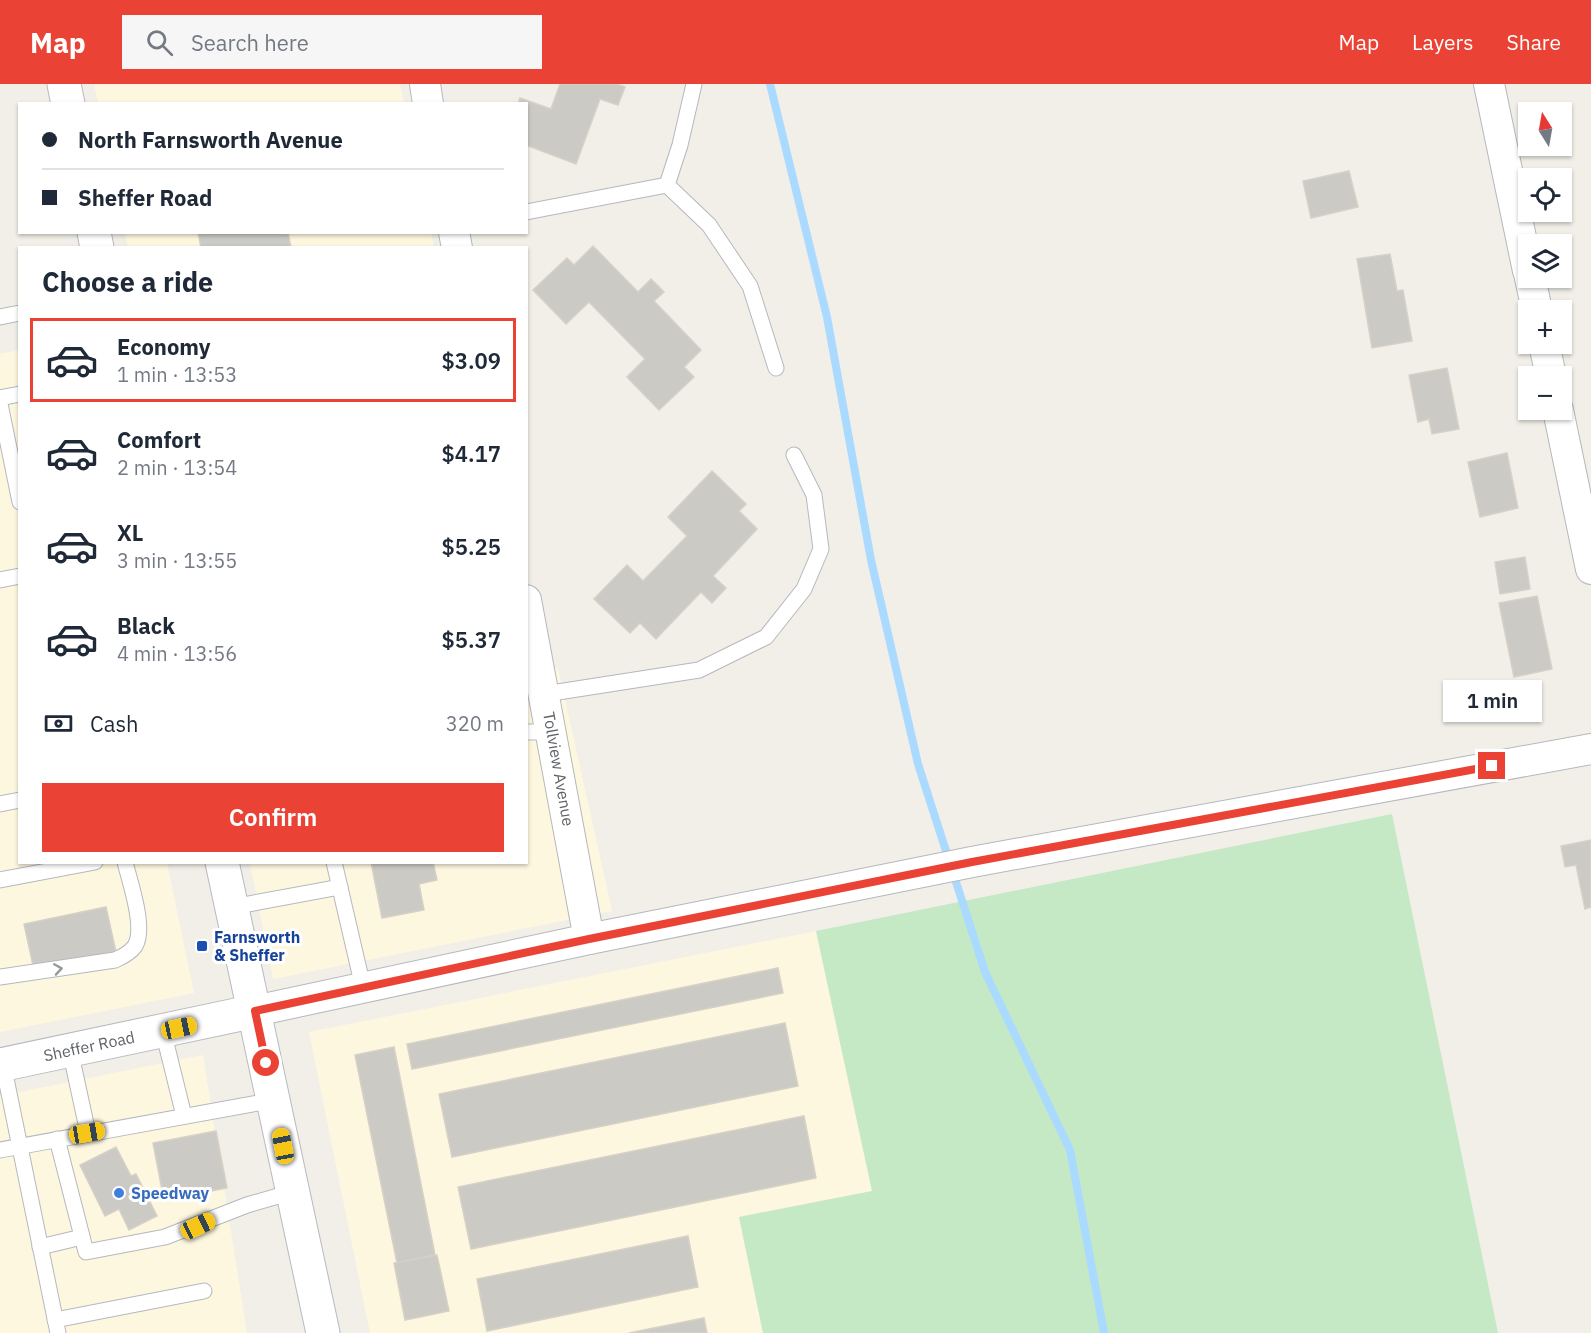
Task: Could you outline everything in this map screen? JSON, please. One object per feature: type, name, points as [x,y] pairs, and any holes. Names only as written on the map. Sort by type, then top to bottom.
[{"type":"main road","points":[[64,84],[68,102]]},
{"type":"main road","points":[[222,864],[323,1333]]},
{"type":"main road","name":"Sheffer Road","points":[[1,1065],[255,1011]]},
{"type":"street","points":[[425,84],[429,102]]},
{"type":"street","points":[[1489,84],[1520,234]]},
{"type":"street","points":[[1560,420],[1591,569]]},
{"type":"street","name":"Tollview Avenue","points":[[528,609],[546,694],[540,732],[589,939]]},
{"type":"street","name":"Sheffer Road","points":[[255,1011],[589,939],[972,862],[1591,749]]},
{"type":"lane","points":[[667,185],[680,145],[694,84]]},
{"type":"lane","points":[[528,212],[667,185]]},
{"type":"lane","points":[[667,185],[709,225],[750,286],[777,368]]},
{"type":"lane","points":[[0,317],[18,313]]},
{"type":"lane","points":[[0,398],[18,394]]},
{"type":"lane","points":[[0,404],[18,492]]},
{"type":"lane","points":[[546,694],[699,670],[766,637],[804,589],[821,549],[814,495],[794,455]]},
{"type":"lane","points":[[0,580],[18,576]]},
{"type":"lane","points":[[0,804],[18,800]]},
{"type":"lane","points":[[0,880],[84,864]]},
{"type":"lane","points":[[0,977],[115,960],[128,954],[137,939],[139,922],[125,864]]},
{"type":"lane","points":[[334,864],[363,987]]},
{"type":"lane","points":[[232,907],[340,887]]},
{"type":"lane","points":[[163,1031],[184,1116]]},
{"type":"lane","points":[[70,1050],[87,1133]]},
{"type":"lane","points":[[1,1065],[56,1326],[204,1291]]},
{"type":"lane","points":[[0,1150],[274,1100]]},
{"type":"lane","points":[[57,1139],[86,1252],[165,1237],[247,1205],[292,1192]]},
{"type":"lane","points":[[40,1247],[82,1237]]},
{"type":"shaded area","points":[[94,84],[400,84],[404,102],[98,102]]},
{"type":"shaded area","points":[[125,234],[431,234],[434,246],[128,246]]},
{"type":"shaded area","points":[[18,350],[18,864],[167,864],[194,993],[0,1032],[0,354]]},
{"type":"shaded area","points":[[558,668],[612,911],[273,979],[250,864],[528,864],[528,675]]},
{"type":"shaded area","points":[[816,931],[872,1191],[739,1217],[763,1333],[370,1333],[309,1032]]},
{"type":"shaded area","points":[[203,1055],[247,1333],[0,1333],[0,1096]]},
{"type":"green space","points":[[1392,814],[1498,1333],[763,1333],[739,1217],[872,1191],[816,931]]},
{"type":"building","points":[[560,84],[617,84],[625,87],[618,105],[600,99],[576,164],[528,146],[528,102],[519,102],[520,98],[551,109]]},
{"type":"building","points":[[1349,171],[1358,207],[1311,218],[1303,181]]},
{"type":"building","points":[[198,234],[288,234],[291,246],[201,246]]},
{"type":"building","points":[[593,246],[638,292],[651,279],[664,292],[654,301],[701,350],[684,367],[694,377],[659,410],[627,377],[645,359],[589,302],[566,324],[533,290],[567,258],[574,265]]},
{"type":"building","points":[[1390,254],[1397,291],[1403,290],[1412,341],[1372,348],[1357,259]]},
{"type":"building","points":[[1447,368],[1459,429],[1432,434],[1429,419],[1418,422],[1409,375]]},
{"type":"building","points":[[1507,453],[1518,508],[1480,517],[1468,462]]},
{"type":"building","points":[[712,471],[746,504],[739,511],[757,529],[713,576],[726,588],[712,603],[701,592],[656,639],[640,623],[630,633],[594,599],[627,565],[643,581],[687,536],[668,517]]},
{"type":"building","points":[[1525,557],[1530,589],[1500,594],[1495,562]]},
{"type":"building","points":[[1537,596],[1552,669],[1514,677],[1499,603]]},
{"type":"building","points":[[1591,840],[1591,907],[1585,909],[1576,865],[1565,867],[1561,846]]},
{"type":"building","points":[[371,864],[433,864],[437,880],[419,884],[424,910],[382,918]]},
{"type":"building","points":[[106,907],[116,952],[34,970],[24,924]]},
{"type":"building","points":[[778,968],[783,993],[412,1069],[407,1044]]},
{"type":"building","points":[[785,1023],[798,1086],[452,1157],[439,1094]]},
{"type":"building","points":[[394,1047],[435,1255],[397,1263],[355,1055]]},
{"type":"building","points":[[804,1116],[816,1178],[471,1249],[458,1187]]},
{"type":"building","name":"Speedway","points":[[216,1131],[227,1188],[164,1200],[153,1143]]},
{"type":"building","name":"Speedway","points":[[116,1147],[131,1176],[136,1174],[157,1216],[129,1230],[119,1209],[105,1216],[80,1165]]},
{"type":"building","points":[[688,1236],[698,1287],[487,1331],[477,1279]]},
{"type":"building","points":[[437,1255],[449,1311],[405,1320],[394,1263]]},
{"type":"building","points":[[704,1318],[707,1333],[629,1333]]},
{"type":"waterway","points":[[770,84],[827,317],[871,560],[918,764],[985,972],[1070,1150],[1104,1333]]},
{"type":"place","name":"Farnsworth & Sheffer","points":[[202,946]]},
{"type":"place","name":"Speedway","points":[[119,1193]]},
{"type":"route","points":[[266,1063],[255,1011],[300,1000],[972,862],[1492,766]]}]
